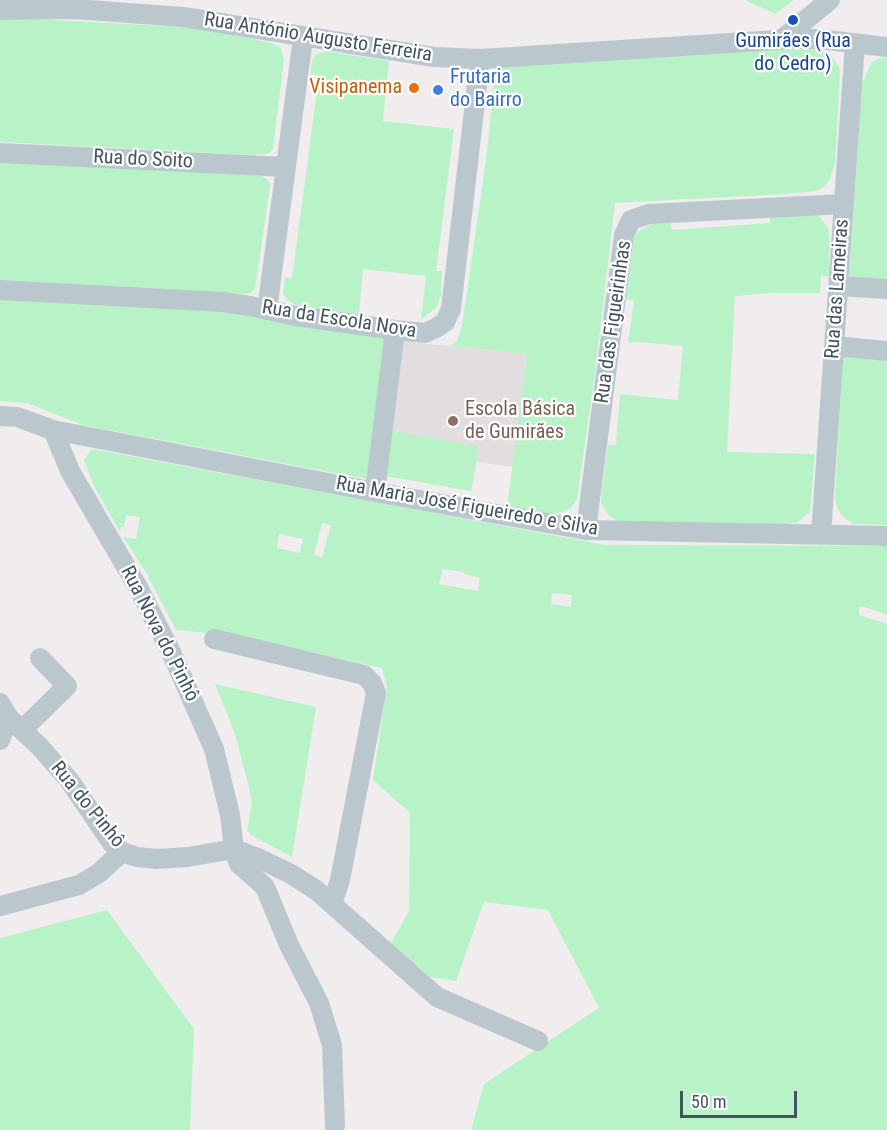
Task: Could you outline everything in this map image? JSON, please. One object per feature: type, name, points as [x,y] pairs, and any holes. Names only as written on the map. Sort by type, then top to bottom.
[{"type":"street","points":[[782,39],[831,0]]},
{"type":"street","name":"Rua António Augusto Ferreira","points":[[0,10],[57,9],[201,19],[303,38],[434,57],[480,59],[782,39],[819,39],[887,47]]},
{"type":"street","points":[[267,310],[303,38]]},
{"type":"street","name":"Rua das Lameiras","points":[[821,535],[855,43]]},
{"type":"street","name":"Rua da Escola Nova","points":[[0,291],[223,302],[296,316],[425,333],[445,322],[451,309],[480,59]]},
{"type":"street","name":"Rua do Soito","points":[[0,153],[286,167]]},
{"type":"street","name":"Rua das Figueirinhas","points":[[586,530],[624,235],[632,220],[649,214],[844,204]]},
{"type":"street","points":[[838,286],[887,289]]},
{"type":"street","points":[[375,492],[395,330]]},
{"type":"street","points":[[835,346],[887,351]]},
{"type":"street","name":"Rua Maria José Figueiredo e Silva","points":[[0,416],[16,417],[53,430],[586,530],[887,536]]},
{"type":"street","name":"Rua Nova do Pinhô","points":[[53,430],[70,471],[139,589],[202,718],[214,749],[239,864],[265,887],[289,945],[318,1004],[332,1046],[335,1126]]},
{"type":"street","points":[[214,639],[364,675],[372,683],[376,693],[340,880],[332,904]]},
{"type":"street","points":[[0,740],[10,717],[67,686],[40,658]]},
{"type":"street","name":"Rua do Pinhô","points":[[10,717],[69,780],[108,838],[122,852],[137,857],[157,859],[188,857],[234,849]]},
{"type":"street","points":[[234,849],[291,874],[316,890],[437,997],[538,1041]]},
{"type":"street","points":[[0,906],[79,885],[99,873],[122,852]]},
{"type":"shaded area","name":"Escola Básica de Gumirães","points":[[399,341],[527,354],[513,467],[477,462],[471,491],[381,475]]},
{"type":"green space","points":[[745,0],[794,0],[775,14]]},
{"type":"green space","points":[[0,19],[202,28],[271,43],[281,48],[284,60],[273,149],[268,154],[251,155],[0,142]]},
{"type":"green space","points":[[819,49],[831,55],[840,72],[835,164],[830,179],[824,187],[816,191],[615,203],[595,374],[577,499],[571,508],[553,514],[507,507],[527,354],[450,346],[457,341],[462,326],[486,160],[495,76],[498,71],[503,65],[742,50]]},
{"type":"green space","points":[[325,51],[389,61],[383,121],[454,129],[436,271],[442,271],[441,295],[437,307],[421,320],[426,276],[363,269],[359,315],[297,306],[287,300],[283,294],[285,278],[292,278],[319,76],[311,74],[312,60],[316,55]]},
{"type":"green space","points":[[887,57],[887,285],[849,282],[862,84],[871,63]]},
{"type":"green space","points":[[0,161],[213,171],[261,176],[267,179],[270,187],[255,289],[244,294],[0,280]]},
{"type":"green space","points":[[815,214],[821,218],[829,230],[829,276],[821,276],[820,293],[735,296],[727,452],[815,454],[810,512],[798,522],[781,525],[622,523],[609,516],[601,503],[601,497],[608,445],[616,445],[620,394],[678,400],[683,346],[628,343],[634,301],[626,299],[634,238],[639,231],[654,223],[671,222],[672,230],[770,223],[770,215]]},
{"type":"green space","points":[[0,299],[235,311],[388,337],[372,480],[83,425],[27,403],[0,401]]},
{"type":"green space","points":[[843,353],[887,356],[887,525],[853,524],[841,515],[837,507],[835,499]]},
{"type":"green space","points":[[387,430],[479,447],[471,491],[381,475]]},
{"type":"green space","points":[[92,449],[605,545],[887,546],[887,615],[859,607],[859,615],[887,624],[887,1130],[471,1130],[484,1084],[599,1008],[548,910],[484,902],[456,981],[430,977],[391,943],[409,911],[410,813],[373,780],[387,687],[382,668],[240,636],[176,630],[147,574],[123,537],[136,539],[140,517],[126,515],[124,527],[121,527],[120,532],[94,486],[84,460]],"holes":[[[322,523],[331,525],[322,557],[314,555]],[[279,534],[303,539],[300,553],[277,548]],[[443,569],[464,572],[464,574],[480,578],[478,591],[439,584]],[[552,593],[572,595],[571,607],[551,604]]]},
{"type":"green space","points":[[215,684],[316,707],[292,857],[247,831],[252,802],[235,734]]},
{"type":"green space","points":[[107,910],[194,1029],[190,1130],[0,1130],[0,938]]},
{"type":"place","name":"Gumirães (Rua do Cedro)","points":[[793,20]]},
{"type":"place","name":"Visipanema","points":[[414,88]]},
{"type":"place","name":"Frutaria do Bairro","points":[[438,90]]},
{"type":"place","name":"Escola Básica de Gumirães","points":[[453,421]]}]
